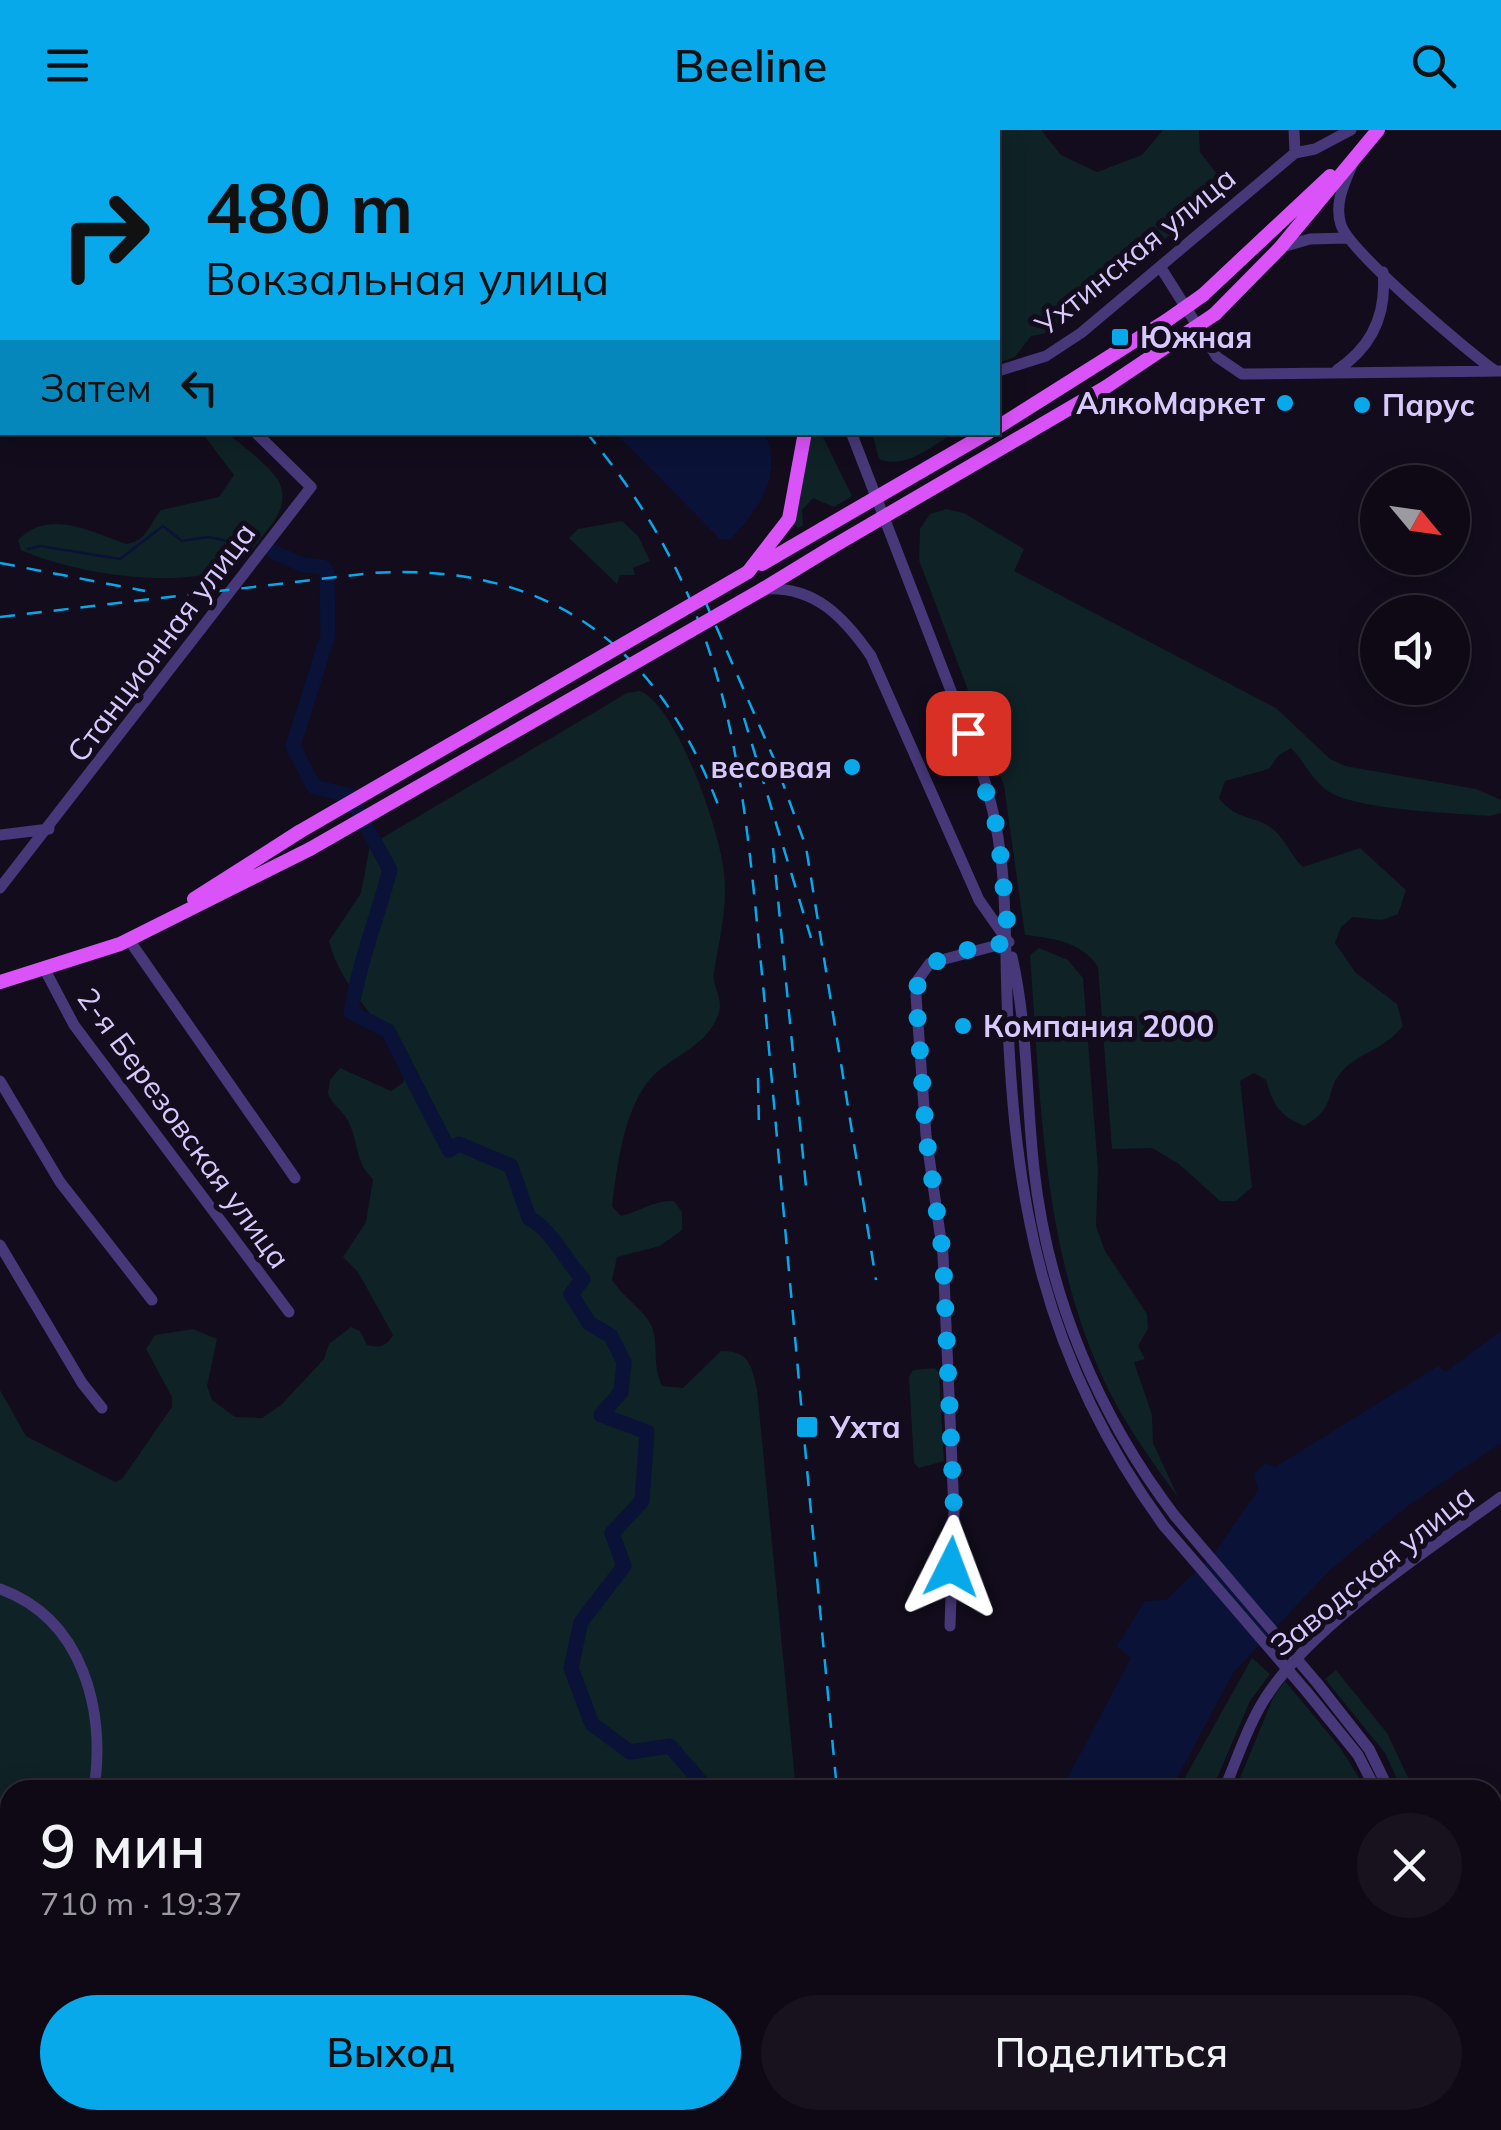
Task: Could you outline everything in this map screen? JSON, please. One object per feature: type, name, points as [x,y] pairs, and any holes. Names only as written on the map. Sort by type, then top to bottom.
[{"type":"main road","points":[[0,982],[130,940],[310,849],[764,589],[1106,386],[1215,314],[1280,248],[1378,130]]},
{"type":"main road","points":[[1000,427],[1203,295],[1358,152]]},
{"type":"main road","points":[[748,572],[789,519],[804,435]]},
{"type":"main road","points":[[130,940],[299,832],[984,435]]},
{"type":"street","points":[[1294,130],[1295,153]]},
{"type":"street","name":"Ухтинская улица","points":[[1000,370],[1046,356],[1161,268],[1295,153],[1350,130]]},
{"type":"street","points":[[1358,152],[1338,207],[1346,238],[1459,345],[1498,370]]},
{"type":"street","points":[[1280,248],[1310,239],[1346,238]]},
{"type":"street","points":[[1161,268],[1217,357],[1232,370],[1260,376],[1498,370]]},
{"type":"street","points":[[1335,372],[1369,341],[1386,300],[1384,272]]},
{"type":"street","name":"Станционная улица","points":[[0,888],[50,829],[311,487],[258,435]]},
{"type":"street","points":[[852,435],[986,784],[1004,864],[1009,942],[1006,996],[1020,1172],[1046,1297],[1092,1416],[1164,1526],[1370,1749],[1384,1780]]},
{"type":"street","points":[[764,589],[786,587],[810,595],[828,607],[871,656],[979,900],[1009,942],[1022,997],[1034,1169],[1059,1292],[1104,1408],[1175,1516],[1312,1688],[1370,1780]]},
{"type":"street","points":[[0,835],[50,829]]},
{"type":"street","points":[[130,940],[295,1178]]},
{"type":"street","points":[[950,1626],[952,1470],[943,1255],[926,1135],[916,989],[930,964],[1009,942]]},
{"type":"street","name":"2-я Березовская улица","points":[[44,970],[74,1025],[289,1312]]},
{"type":"street","points":[[0,1081],[60,1182],[152,1300]]},
{"type":"street","points":[[0,1245],[82,1383],[102,1408]]},
{"type":"street","name":"Заводская улица","points":[[1228,1780],[1252,1722],[1292,1664],[1412,1562],[1501,1497]]},
{"type":"street","points":[[0,1590],[24,1598],[56,1622],[74,1654],[92,1693],[98,1738],[95,1780]]},
{"type":"green space","points":[[1000,130],[1041,130],[1061,155],[1097,172],[1142,155],[1163,130],[1199,130],[1200,152],[1224,183],[1221,193],[1052,332],[1031,336],[1015,357],[1000,362]]},
{"type":"green space","points":[[204,435],[230,435],[268,467],[281,487],[281,506],[250,552],[216,572],[189,577],[129,576],[69,566],[21,550],[18,540],[30,530],[57,524],[127,544],[134,542],[144,535],[161,510],[219,497],[234,475]]},
{"type":"green space","points":[[808,435],[822,435],[852,496],[834,507],[813,498],[802,510],[803,525],[798,528],[792,523]]},
{"type":"green space","points":[[873,435],[951,435],[909,459],[879,459]]},
{"type":"green space","points":[[946,509],[964,513],[1024,549],[1014,571],[1276,708],[1330,759],[1345,766],[1476,789],[1501,800],[1501,813],[1490,816],[1366,804],[1333,794],[1291,748],[1278,756],[1269,769],[1225,781],[1219,798],[1226,806],[1272,828],[1303,867],[1360,848],[1406,890],[1398,914],[1382,920],[1353,917],[1341,927],[1335,943],[1356,973],[1397,1004],[1403,1026],[1344,1069],[1322,1112],[1304,1126],[1279,1109],[1266,1080],[1254,1073],[1240,1081],[1252,1187],[1236,1201],[1220,1201],[1179,1164],[1152,1148],[1112,1149],[1098,967],[1075,947],[1025,935],[1004,786],[919,560],[920,529],[930,514]]},
{"type":"green space","points":[[622,521],[638,536],[650,561],[633,568],[635,575],[620,575],[617,584],[569,538],[578,529]]},
{"type":"green space","points":[[640,691],[654,701],[681,743],[704,797],[720,848],[725,880],[714,977],[720,1009],[706,1035],[662,1068],[643,1089],[629,1120],[616,1173],[612,1206],[621,1216],[674,1201],[682,1212],[682,1230],[660,1246],[617,1257],[612,1280],[650,1323],[662,1386],[683,1388],[721,1351],[743,1356],[753,1373],[795,1780],[0,1780],[0,1390],[26,1436],[115,1482],[122,1479],[172,1407],[172,1397],[146,1349],[155,1335],[193,1329],[217,1339],[207,1386],[212,1400],[235,1417],[262,1418],[281,1405],[324,1359],[329,1344],[351,1327],[360,1331],[367,1345],[388,1342],[393,1335],[358,1272],[343,1257],[366,1222],[373,1179],[363,1165],[347,1119],[328,1093],[330,1080],[340,1068],[391,1091],[404,1082],[393,1046],[346,980],[329,941],[361,893],[370,845],[627,693]]},
{"type":"green space","points":[[1039,948],[1068,960],[1083,978],[1098,1170],[1096,1226],[1105,1251],[1147,1314],[1148,1329],[1138,1346],[1145,1359],[1134,1362],[1152,1415],[1153,1443],[1178,1497],[1132,1431],[1103,1378],[1077,1312],[1064,1262],[1041,1109],[1030,955]]},
{"type":"green space","points":[[935,1368],[939,1373],[944,1461],[919,1468],[914,1463],[909,1377],[913,1370]]},
{"type":"green space","points":[[1252,1658],[1270,1674],[1250,1701],[1216,1780],[1184,1780]]},
{"type":"green space","points":[[1336,1670],[1387,1733],[1409,1780],[1397,1780],[1385,1753],[1325,1679]]},
{"type":"green space","points":[[1285,1681],[1339,1746],[1361,1780],[1239,1780],[1273,1698]]},
{"type":"water","points":[[766,435],[770,478],[750,516],[730,540],[720,539],[619,437]]},
{"type":"water","points":[[1501,1331],[1501,1443],[1408,1506],[1330,1570],[1233,1673],[1176,1780],[1066,1780],[1131,1658],[1117,1646],[1145,1601],[1166,1600],[1213,1555],[1258,1490],[1254,1473],[1266,1463],[1275,1467],[1438,1366],[1445,1372]]},
{"type":"waterway","points":[[28,549],[40,546],[120,559],[163,526],[182,541],[208,537],[252,546]]},
{"type":"waterway","points":[[274,552],[303,565],[323,567],[327,573],[328,635],[293,746],[314,787],[349,795],[390,870],[351,1012],[388,1031],[449,1150],[459,1144],[511,1166],[529,1218],[551,1238],[583,1279],[571,1294],[589,1323],[611,1336],[624,1362],[621,1392],[601,1415],[647,1432],[642,1501],[612,1533],[624,1566],[581,1622],[571,1668],[592,1724],[630,1752],[670,1746],[699,1780]]},
{"type":"railway","points":[[588,435],[630,490],[665,548],[692,605],[713,663],[741,786],[836,1780]]},
{"type":"railway","points":[[0,563],[145,591]]},
{"type":"railway","points":[[0,617],[371,573],[435,573],[492,582],[544,600],[590,626],[630,660],[665,702],[695,752],[720,810]]},
{"type":"railway","points":[[705,601],[774,759],[806,847],[876,1280]]},
{"type":"railway","points":[[744,718],[811,938]]},
{"type":"railway","points":[[773,848],[806,1187]]},
{"type":"railway","points":[[758,1078],[759,1129]]},
{"type":"place","name":"Южная","points":[[1120,337]]},
{"type":"place","name":"АлкоМаркет","points":[[1285,403]]},
{"type":"place","name":"Парус","points":[[1362,405]]},
{"type":"place","name":"весовая","points":[[852,767]]},
{"type":"place","name":"Компания 2000","points":[[963,1026]]},
{"type":"place","name":"Ухта","points":[[807,1427]]},
{"type":"route","points":[[951,1567],[954,1511],[943,1255],[930,1175],[916,996],[918,980],[930,964],[1009,942],[998,831],[992,801],[968,733]]}]
